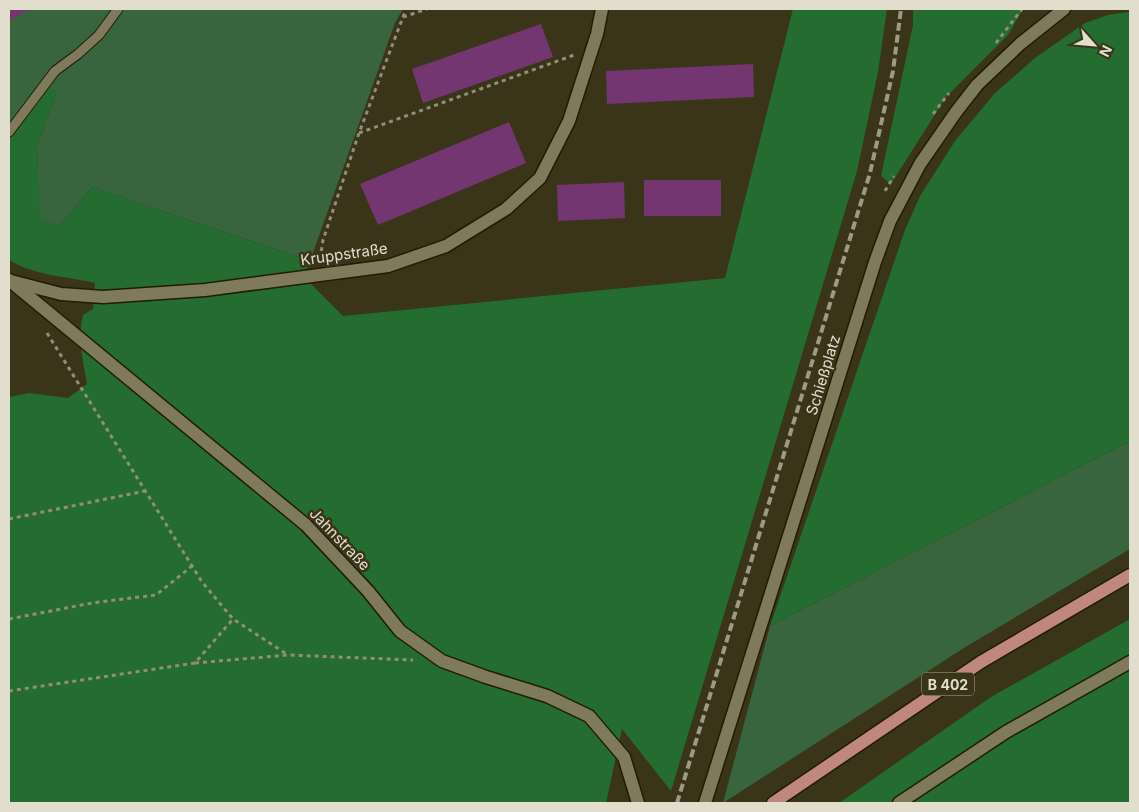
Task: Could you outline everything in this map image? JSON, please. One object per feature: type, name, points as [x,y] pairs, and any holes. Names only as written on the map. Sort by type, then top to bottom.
[{"type":"main road","name":"B 402","points":[[773,803],[981,662],[1130,575]]},
{"type":"street","name":"Kruppstraße","points":[[9,280],[61,294],[103,297],[205,290],[388,266],[446,246],[506,209],[540,178],[569,121],[592,49],[602,9]]},
{"type":"street","name":"Schießplatz","points":[[705,803],[875,262],[890,221],[920,164],[977,85],[1020,44],[1064,9]]},
{"type":"street","name":"Jahnstraße","points":[[9,280],[14,292],[207,442],[306,525],[368,591],[400,631],[442,661],[547,696],[589,716],[624,757],[638,803]]},
{"type":"street","points":[[899,803],[1006,732],[1130,662]]},
{"type":"lane","points":[[9,132],[55,71],[78,54],[98,35],[118,9]]},
{"type":"path","points":[[317,275],[323,240],[359,133],[406,9]]},
{"type":"path","points":[[402,17],[427,9]]},
{"type":"path","points":[[359,133],[592,49]]},
{"type":"path","points":[[44,329],[202,582],[233,619],[288,655]]},
{"type":"path","points":[[9,519],[145,490]]},
{"type":"path","points":[[9,620],[92,603],[156,595],[192,566]]},
{"type":"path","points":[[195,663],[233,619]]},
{"type":"path","points":[[9,691],[195,663],[288,655],[442,661]]},
{"type":"green space","points":[[9,9],[403,9],[395,23],[310,261],[92,187],[60,226],[39,220],[37,146],[57,92],[9,132]]},
{"type":"green space","points":[[793,9],[887,9],[878,72],[857,171],[671,791],[622,729],[606,803],[9,803],[9,397],[29,393],[68,398],[87,384],[81,349],[81,324],[83,315],[93,309],[95,283],[40,272],[9,260],[9,132],[45,83],[57,92],[37,146],[40,220],[60,226],[92,187],[310,261],[303,276],[343,316],[725,278]]},
{"type":"green space","points":[[913,9],[1023,9],[1008,35],[946,97],[891,184],[881,176],[913,25]]},
{"type":"green space","points":[[1130,13],[1130,441],[770,626],[905,230],[920,196],[955,141],[995,93],[1035,58],[1085,23],[1108,15]]},
{"type":"green space","points":[[1130,441],[1130,549],[967,646],[723,803],[770,626]]},
{"type":"green space","points":[[1130,619],[1130,803],[839,803],[991,697]]},
{"type":"building","points":[[9,9],[29,9],[9,21]]},
{"type":"building","points":[[541,24],[553,57],[423,103],[412,69]]},
{"type":"building","points":[[753,64],[754,97],[607,104],[606,71]]},
{"type":"building","points":[[509,122],[526,163],[378,225],[360,184]]},
{"type":"building","points":[[644,180],[721,180],[721,216],[644,216]]},
{"type":"building","points":[[624,182],[625,218],[558,221],[557,185]]},
{"type":"railway","points":[[677,803],[870,173],[893,71],[901,9]]}]
